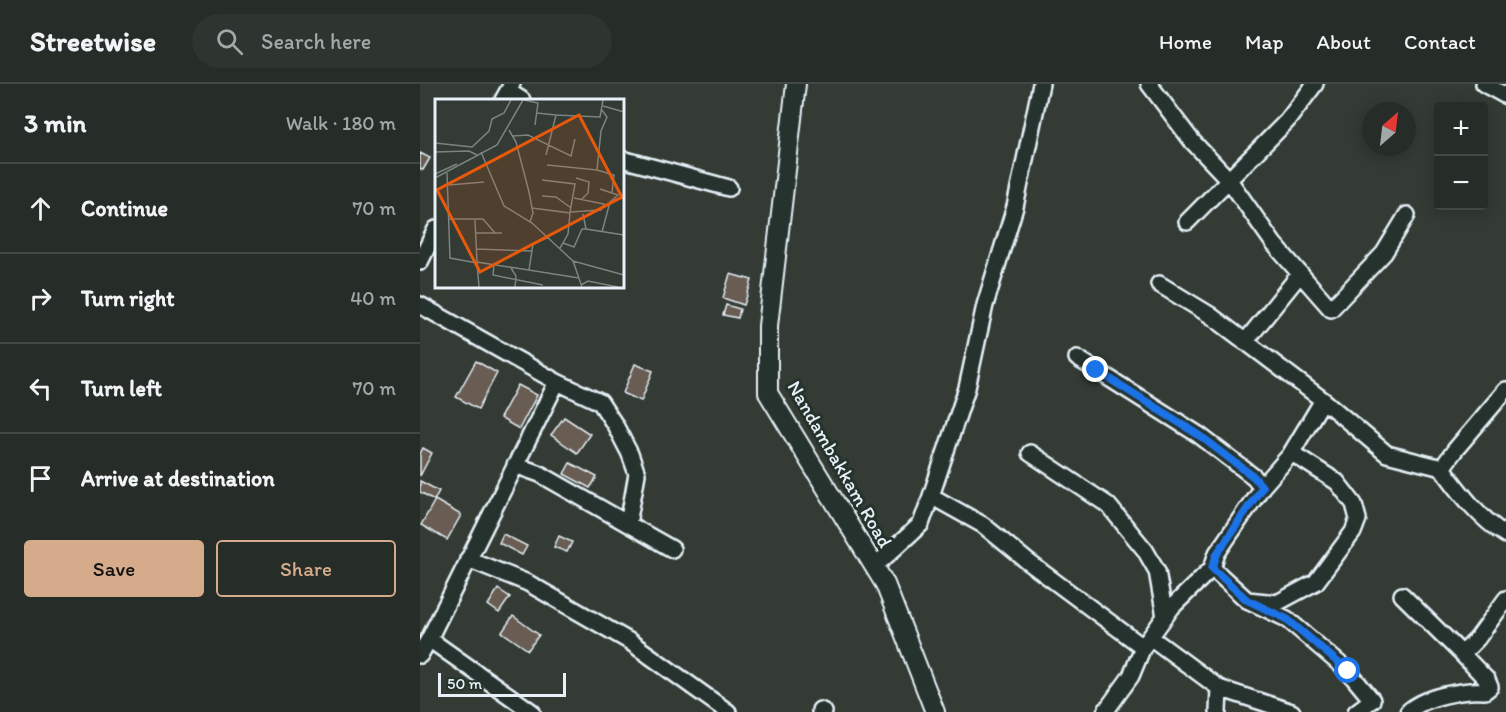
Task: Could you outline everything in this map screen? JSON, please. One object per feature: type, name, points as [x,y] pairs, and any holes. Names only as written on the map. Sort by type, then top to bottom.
[{"type":"street","name":"Nandambakkam Road","points":[[796,84],[768,326],[768,393],[885,584],[935,712]]},
{"type":"street","points":[[874,567],[921,524],[931,496],[967,388],[985,305],[1015,207],[1041,84]]},
{"type":"street","points":[[1149,84],[1192,141],[1229,180],[1274,244],[1331,309],[1384,253],[1407,215]]},
{"type":"street","points":[[1187,222],[1287,122],[1315,84]]},
{"type":"street","points":[[1484,84],[1506,96]]},
{"type":"street","points":[[624,160],[729,188]]},
{"type":"street","points":[[420,261],[435,231]]},
{"type":"street","points":[[1245,342],[1300,274]]},
{"type":"street","points":[[1159,284],[1210,315],[1323,400],[1387,454],[1442,468],[1464,498],[1488,524],[1506,535]]},
{"type":"street","points":[[420,305],[557,382],[600,402],[630,454],[637,474],[628,524]]},
{"type":"street","points":[[1077,358],[1199,435],[1254,477],[1262,487]]},
{"type":"street","points":[[525,710],[423,647],[557,382]]},
{"type":"street","points":[[1442,468],[1506,390]]},
{"type":"street","points":[[1105,712],[1131,676],[1147,642],[1166,617],[1212,568],[1217,554],[1262,487],[1292,453],[1323,400]]},
{"type":"street","points":[[1030,453],[1108,506],[1145,550],[1157,571],[1166,617]]},
{"type":"street","points":[[1247,600],[1277,603],[1316,582],[1353,532],[1358,519],[1354,504],[1337,482],[1292,453]]},
{"type":"street","points":[[515,465],[540,474],[672,549]]},
{"type":"street","points":[[931,496],[983,525],[1027,561],[1219,688],[1292,712]]},
{"type":"street","points":[[468,559],[528,583],[628,641],[728,712]]},
{"type":"street","points":[[1212,568],[1247,600],[1287,619],[1348,671],[1372,700],[1356,712]]},
{"type":"street","points":[[1402,595],[1487,680],[1490,687],[1485,692],[1455,691],[1413,706],[1408,712]]},
{"type":"street","points":[[1462,654],[1477,639],[1506,599]]},
{"type":"street","points":[[1218,712],[1219,688]]},
{"type":"building","points":[[420,153],[430,158],[423,170],[420,169]]},
{"type":"building","points":[[730,274],[752,280],[744,305],[723,298]]},
{"type":"building","points":[[726,305],[740,309],[738,318],[723,315]]},
{"type":"building","points":[[476,361],[497,373],[478,409],[456,397]]},
{"type":"building","points":[[635,364],[653,371],[641,401],[623,393]]},
{"type":"building","points":[[518,385],[537,395],[519,429],[500,418]]},
{"type":"building","points":[[564,417],[590,434],[577,453],[551,435]]},
{"type":"building","points":[[423,448],[432,453],[420,476],[420,454]]},
{"type":"building","points":[[570,463],[597,477],[590,488],[564,474]]},
{"type":"building","points":[[420,481],[439,491],[434,500],[420,492]]},
{"type":"building","points":[[435,500],[461,515],[447,540],[421,525]]},
{"type":"building","points":[[503,534],[527,546],[522,555],[499,543]]},
{"type":"building","points":[[559,536],[572,542],[567,552],[554,547]]},
{"type":"building","points":[[498,589],[510,597],[499,613],[488,605]]},
{"type":"building","points":[[513,616],[539,635],[528,650],[502,632]]},
{"type":"route","points":[[1096,370],[1199,435],[1254,477],[1262,487],[1217,554],[1212,568],[1247,600],[1287,619],[1348,671]]}]
